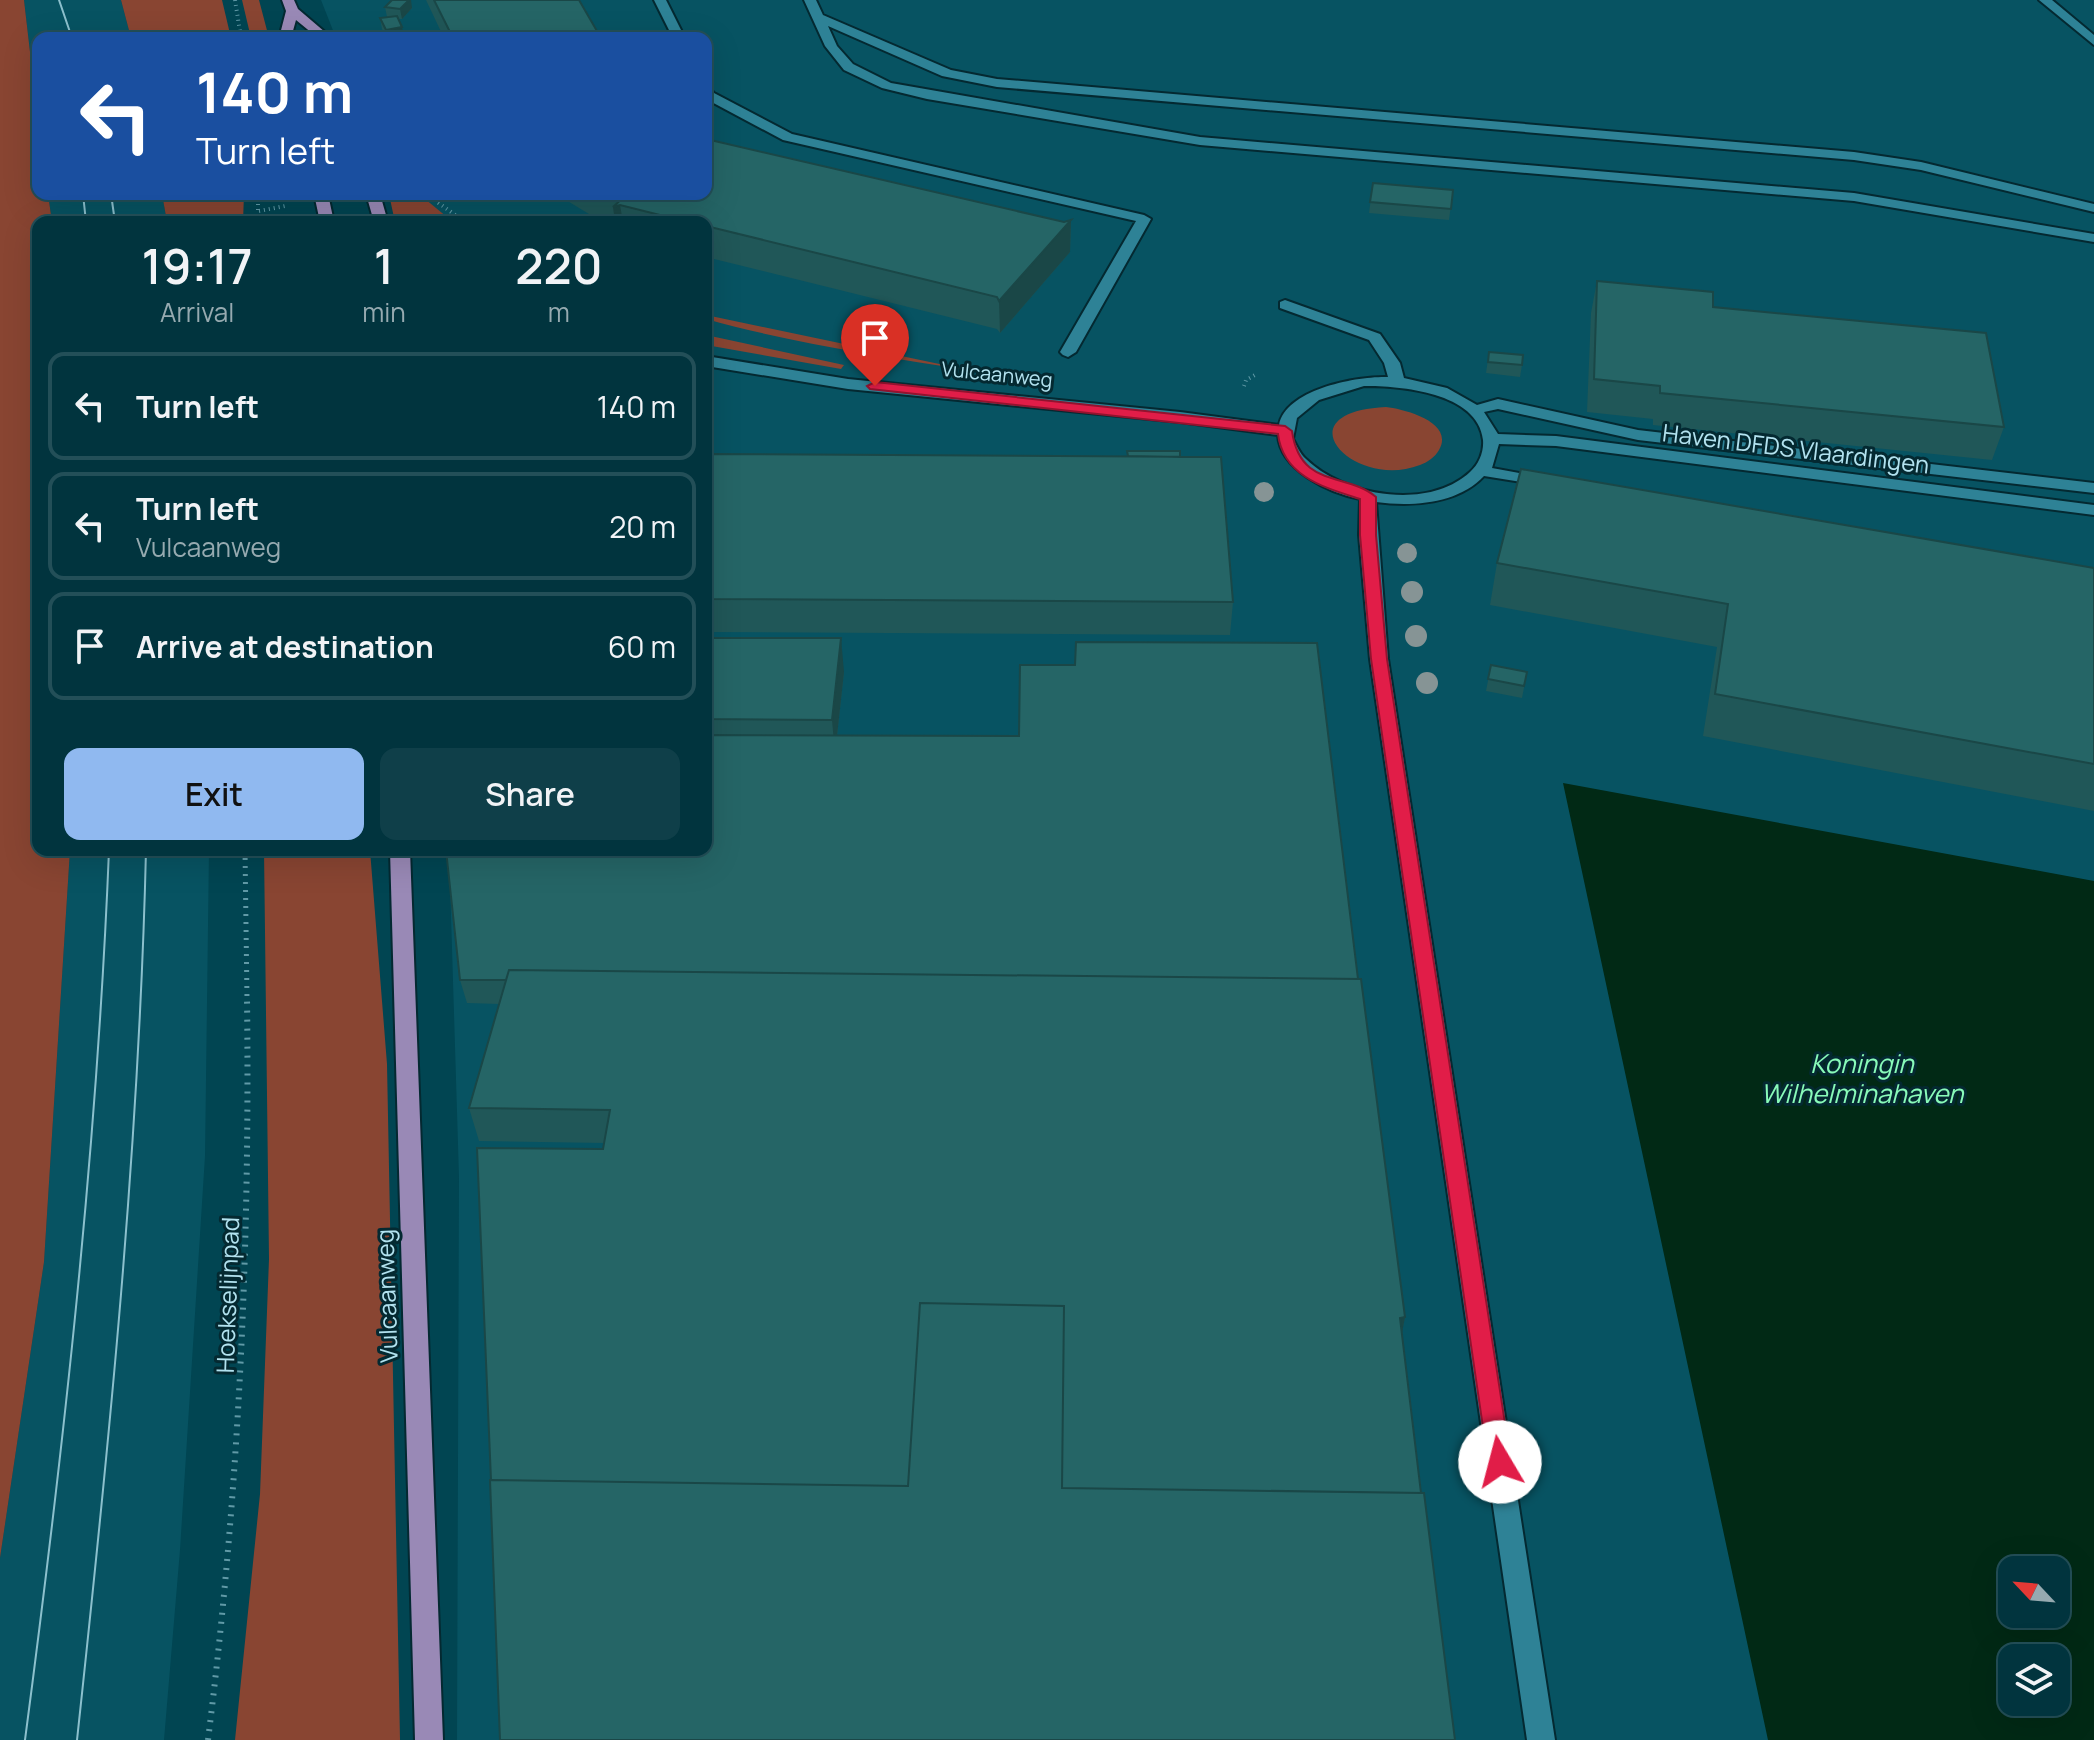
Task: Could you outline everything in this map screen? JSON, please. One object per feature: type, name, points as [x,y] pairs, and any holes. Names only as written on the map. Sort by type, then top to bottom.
[{"type":"main road","points":[[286,32],[290,6]]},
{"type":"main road","points":[[290,6],[319,32]]},
{"type":"main road","name":"Vulcaanweg","points":[[400,856],[429,1740]]},
{"type":"street","points":[[660,0],[676,32]]},
{"type":"street","points":[[810,0],[832,48],[853,71],[888,87],[927,95],[1200,141],[1854,197],[2094,238]]},
{"type":"street","points":[[2045,0],[2094,41]]},
{"type":"street","points":[[820,18],[947,73],[997,83],[1854,156],[1921,166],[2094,208]]},
{"type":"street","points":[[712,97],[788,137],[1144,219],[1068,352]]},
{"type":"street","points":[[1285,305],[1375,337],[1392,363],[1397,381]]},
{"type":"street","name":"Vulcaanweg","points":[[712,362],[848,384],[1180,417],[1285,431]]},
{"type":"street","points":[[1363,381],[1397,381],[1426,387],[1453,397],[1474,410],[1486,424],[1493,450],[1482,471],[1464,485],[1437,495],[1405,499],[1368,497],[1326,483],[1307,472],[1286,445],[1285,431],[1290,415],[1306,399],[1331,387],[1363,381]]},
{"type":"street","points":[[1474,410],[1498,404],[1638,435],[2094,488]]},
{"type":"street","name":"Haven DFDS Vlaardingen","points":[[1492,439],[1556,441],[2094,510]]},
{"type":"street","points":[[1482,471],[1559,485]]},
{"type":"street","points":[[1368,497],[1368,535],[1379,659],[1541,1740]]},
{"type":"path","points":[[235,0],[240,32]]},
{"type":"path","points":[[434,200],[457,216]]},
{"type":"path","points":[[1245,386],[1246,380],[1257,374]]},
{"type":"path","name":"Hoekselijnpad","points":[[208,1740],[225,1622],[244,1365],[249,1148],[245,856]]},
{"type":"shaded area","points":[[0,0],[24,0],[32,69],[32,200],[49,200],[51,216],[32,216],[32,856],[70,856],[44,1262],[0,1558]]},
{"type":"shaded area","points":[[24,0],[121,0],[129,32],[32,32],[32,69]]},
{"type":"shaded area","points":[[121,0],[222,0],[230,32],[129,32]]},
{"type":"shaded area","points":[[242,0],[259,0],[267,32],[250,32]]},
{"type":"shaded area","points":[[321,0],[2094,0],[2094,1740],[457,1740],[459,1177],[449,856],[712,856],[712,216],[396,216],[391,200],[712,200],[712,32],[334,32]]},
{"type":"shaded area","points":[[49,200],[163,200],[166,216],[51,216]]},
{"type":"shaded area","points":[[163,200],[244,200],[243,216],[166,216]]},
{"type":"shaded area","points":[[390,200],[426,200],[446,216],[394,216]]},
{"type":"shaded area","points":[[712,316],[968,370],[803,342],[712,321]]},
{"type":"shaded area","points":[[712,336],[844,365],[841,369],[712,346]]},
{"type":"shaded area","points":[[1386,407],[1415,414],[1434,425],[1442,440],[1433,457],[1420,465],[1395,470],[1372,468],[1338,448],[1333,434],[1337,422],[1354,412]]},
{"type":"shaded area","points":[[70,856],[209,856],[205,1156],[180,1550],[164,1740],[0,1740],[0,1558],[44,1262]]},
{"type":"shaded area","points":[[264,856],[370,856],[387,1064],[400,1740],[235,1740],[260,1494],[269,1259]]},
{"type":"water","name":"Koningin Wilhelminahaven","points":[[1563,783],[2094,881],[2094,1740],[1768,1740]]},
{"type":"building","points":[[392,0],[409,0],[400,9],[385,7]]},
{"type":"building","points":[[434,0],[579,0],[598,32],[450,32]]},
{"type":"building","points":[[397,16],[402,27],[386,30],[380,18]]},
{"type":"building","points":[[712,140],[1064,222],[1071,220],[999,301],[997,297],[712,227],[712,216],[664,216],[620,205],[613,207],[621,200],[712,200]]},
{"type":"building","points":[[1373,183],[1453,190],[1451,209],[1370,202]]},
{"type":"building","points":[[1597,281],[1713,292],[1713,307],[1986,333],[2004,427],[1660,393],[1660,386],[1594,379]]},
{"type":"building","points":[[1489,352],[1523,355],[1522,365],[1488,362]]},
{"type":"building","points":[[1127,451],[1180,451],[1180,457],[1128,456]]},
{"type":"building","points":[[712,454],[1221,457],[1233,602],[712,599]]},
{"type":"building","points":[[1521,469],[2094,568],[2094,764],[1715,694],[1728,604],[1497,563]]},
{"type":"building","points":[[712,638],[841,638],[832,720],[712,719]]},
{"type":"building","points":[[1076,642],[1317,643],[1358,979],[509,970],[506,980],[460,980],[447,856],[712,856],[712,735],[1019,736],[1020,665],[1075,665]]},
{"type":"building","points":[[1491,665],[1527,672],[1524,686],[1488,679]]},
{"type":"building","points":[[509,970],[1361,979],[1405,1317],[1400,1318],[1421,1493],[1062,1488],[1064,1306],[920,1303],[908,1486],[491,1480],[477,1148],[603,1149],[610,1110],[469,1108]]},
{"type":"building","points":[[920,1303],[1064,1306],[1062,1488],[1424,1493],[1455,1740],[500,1740],[490,1480],[908,1486]]},
{"type":"tram line","points":[[59,0],[70,32]]},
{"type":"tram line","points":[[84,200],[85,216]]},
{"type":"tram line","points":[[112,200],[114,216]]},
{"type":"tram line","points":[[25,1740],[77,1296],[96,1073],[109,856]]},
{"type":"tram line","points":[[77,1740],[130,1185],[146,856]]},
{"type":"route","points":[[875,386],[1180,417],[1285,431],[1286,445],[1307,472],[1326,483],[1368,497],[1368,535],[1379,659],[1500,1462]]}]
